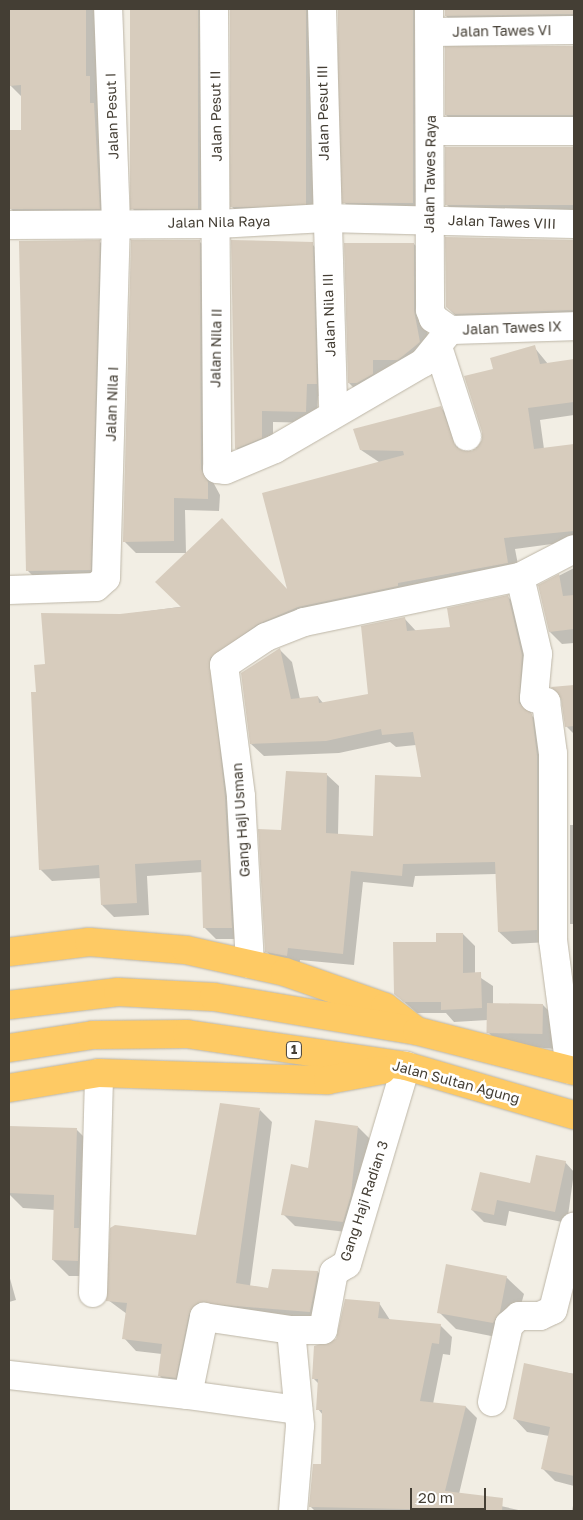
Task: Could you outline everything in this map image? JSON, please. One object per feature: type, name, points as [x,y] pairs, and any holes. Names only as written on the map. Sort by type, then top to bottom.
[{"type":"highway","points":[[9,952],[89,942],[186,950],[250,964],[385,1007],[417,1031]]},
{"type":"highway","points":[[9,1005],[118,992],[214,997],[417,1031],[572,1070]]},
{"type":"highway","name":"Jalan Sultan Agung","points":[[9,1048],[93,1035],[187,1034],[406,1066],[574,1115]]},
{"type":"highway","points":[[9,1088],[100,1073],[328,1080],[406,1066]]},
{"type":"street","name":"Jalan Pesut I","points":[[108,9],[116,223]]},
{"type":"street","name":"Jalan Pesut II","points":[[214,9],[218,224]]},
{"type":"street","name":"Jalan Pesut III","points":[[322,9],[325,218]]},
{"type":"street","name":"Jalan Tawes VI","points":[[430,20],[574,30]]},
{"type":"street","name":"Jalan Tawes Raya","points":[[430,20],[430,310],[432,318],[444,339]]},
{"type":"street","points":[[431,131],[574,131]]},
{"type":"street","name":"Jalan Nila Raya","points":[[9,225],[218,224],[325,218],[429,220]]},
{"type":"street","name":"Jalan Nila III","points":[[325,218],[333,411]]},
{"type":"street","name":"Jalan Tawes VIII","points":[[429,220],[574,224]]},
{"type":"street","name":"Jalan Nila I","points":[[9,590],[102,584],[107,572],[116,223]]},
{"type":"street","name":"Jalan Nila II","points":[[218,224],[214,455],[218,470],[254,460],[333,411]]},
{"type":"street","name":"Jalan Tawes IX","points":[[444,339],[574,326]]},
{"type":"street","points":[[333,411],[423,363],[444,339]]},
{"type":"street","points":[[444,339],[467,436]]},
{"type":"street","points":[[572,1070],[553,940],[553,754],[546,702],[534,698],[538,654],[520,577],[574,549]]},
{"type":"street","name":"Gang Haji Usman","points":[[250,964],[241,796],[222,667],[230,659],[304,622],[520,577]]},
{"type":"street","name":"Gang Haji Radian 3","points":[[291,1330],[323,1330],[334,1272],[347,1264],[406,1066]]},
{"type":"street","points":[[93,1293],[100,1073]]},
{"type":"street","points":[[492,1402],[509,1325],[519,1316],[540,1316],[553,1310],[574,1227]]},
{"type":"street","points":[[188,1395],[204,1317],[291,1330],[298,1410],[293,1511]]},
{"type":"street","points":[[9,1376],[188,1395],[298,1410]]},
{"type":"building","points":[[9,9],[86,9],[86,76],[90,76],[90,103],[94,103],[100,209],[10,209],[9,130],[21,130],[21,85],[9,86]]},
{"type":"building","points":[[130,9],[198,9],[198,209],[130,209]]},
{"type":"building","points":[[230,9],[306,9],[306,207],[230,207]]},
{"type":"building","points":[[338,9],[413,9],[413,203],[338,203]]},
{"type":"building","points":[[445,9],[574,9],[574,14],[445,16]]},
{"type":"building","points":[[445,46],[574,46],[574,115],[445,115]]},
{"type":"building","points":[[445,147],[574,147],[574,205],[445,205]]},
{"type":"building","points":[[445,237],[574,240],[574,310],[455,314],[446,307]]},
{"type":"building","points":[[100,240],[91,570],[26,571],[19,241]]},
{"type":"building","points":[[131,240],[200,240],[201,469],[208,482],[208,499],[174,498],[174,541],[123,542]]},
{"type":"building","points":[[231,240],[313,242],[317,384],[307,384],[306,412],[262,411],[262,438],[235,449]]},
{"type":"building","points":[[344,243],[414,243],[414,310],[420,342],[398,360],[373,360],[373,374],[357,383],[348,383]]},
{"type":"building","points":[[535,345],[540,364],[574,359],[574,402],[528,408],[534,449],[574,444],[574,531],[504,538],[508,563],[398,583],[398,586],[298,607],[258,624],[210,658],[225,797],[232,928],[203,928],[201,860],[135,864],[137,903],[101,905],[99,865],[39,870],[31,692],[36,692],[34,665],[45,664],[41,613],[120,614],[181,607],[155,582],[222,518],[287,589],[262,493],[404,455],[403,451],[360,450],[353,429],[441,406],[456,447],[472,451],[482,440],[482,432],[464,376],[493,369],[490,358]]},
{"type":"building","points":[[559,574],[563,596],[574,595],[574,629],[549,632],[538,585]]},
{"type":"building","points":[[508,595],[522,655],[519,703],[532,714],[537,755],[537,930],[498,932],[495,862],[403,864],[402,876],[351,871],[343,954],[288,948],[287,956],[265,952],[258,829],[281,830],[286,771],[327,773],[326,833],[373,836],[375,775],[421,777],[413,732],[382,735],[381,729],[326,741],[250,744],[241,673],[280,648],[291,699],[318,696],[319,703],[368,694],[361,626],[405,617],[407,631],[450,627],[447,608]]},
{"type":"building","points":[[574,685],[574,726],[565,727],[561,699],[551,687]]},
{"type":"building","points":[[436,933],[463,933],[463,973],[481,972],[482,1008],[441,1010],[441,1002],[404,1002],[394,994],[393,942],[436,942]]},
{"type":"building","points":[[487,1003],[543,1004],[542,1034],[486,1033]]},
{"type":"building","points":[[220,1103],[260,1108],[236,1283],[268,1288],[272,1269],[318,1271],[310,1312],[198,1303],[189,1314],[176,1378],[158,1376],[162,1344],[122,1339],[127,1303],[106,1301],[110,1228],[115,1225],[196,1235]]},
{"type":"building","points":[[315,1120],[358,1126],[351,1195],[343,1222],[281,1215],[291,1164],[308,1168]]},
{"type":"building","points":[[9,1126],[77,1128],[74,1228],[79,1228],[78,1261],[52,1260],[54,1195],[9,1193]]},
{"type":"building","points":[[536,1155],[566,1161],[555,1212],[497,1200],[494,1215],[471,1210],[480,1172],[530,1183]]},
{"type":"building","points":[[446,1264],[507,1276],[500,1312],[493,1323],[437,1313]]},
{"type":"building","points":[[345,1299],[380,1302],[378,1318],[441,1324],[439,1344],[432,1343],[420,1401],[466,1406],[445,1491],[503,1498],[502,1511],[309,1507],[313,1464],[321,1464],[322,1410],[316,1410],[318,1379],[312,1379],[314,1346],[336,1339]]},
{"type":"building","points":[[524,1363],[574,1374],[574,1476],[541,1469],[550,1427],[513,1419]]}]
